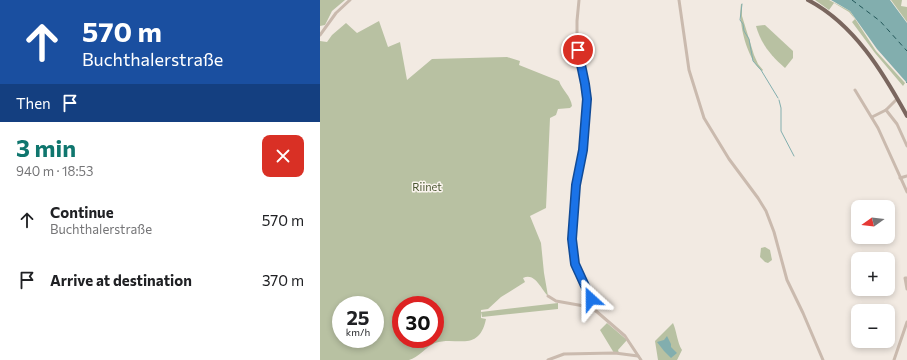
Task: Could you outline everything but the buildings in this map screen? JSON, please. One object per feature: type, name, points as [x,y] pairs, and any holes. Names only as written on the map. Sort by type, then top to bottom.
[{"type":"main road","points":[[808,0],[833,16],[850,33],[874,64],[907,116]]},
{"type":"street","points":[[320,35],[336,13],[350,0]]},
{"type":"street","points":[[579,0],[577,21],[578,50],[587,99],[583,150],[576,185],[572,224],[575,264],[596,311]]},
{"type":"street","points":[[679,0],[689,70],[704,118],[729,159],[766,211],[774,232],[787,280],[823,360]]},
{"type":"street","points":[[855,90],[872,117],[907,192]]},
{"type":"street","points":[[872,117],[886,110],[897,99]]},
{"type":"street","points":[[886,110],[896,124],[907,146]]},
{"type":"street","points":[[900,178],[907,176]]},
{"type":"street","points":[[907,278],[905,278],[907,289]]},
{"type":"street","points":[[548,296],[556,301],[584,306],[596,311],[625,336],[640,358]]},
{"type":"street","points":[[894,360],[907,322]]},
{"type":"street","points":[[548,360],[564,354],[615,353],[640,358]]},
{"type":"green space","points":[[320,0],[345,0],[332,11],[325,25],[320,26]]},
{"type":"green space","points":[[815,0],[829,0],[850,11],[876,51],[905,83],[903,86],[875,53],[852,22],[855,19],[849,12],[834,3],[829,10]]},
{"type":"green space","points":[[891,0],[902,0],[901,6],[907,7],[907,22]]},
{"type":"green space","points":[[741,4],[742,16],[754,55],[758,64],[763,70],[762,71],[748,50],[742,30],[740,12]]},
{"type":"green space","name":"Riinet","points":[[379,21],[388,47],[400,42],[407,80],[432,59],[507,57],[520,61],[519,65],[559,81],[570,99],[572,106],[570,108],[558,109],[556,115],[550,118],[546,208],[530,216],[541,243],[548,296],[534,279],[531,277],[523,278],[525,282],[501,297],[488,309],[481,310],[481,318],[486,319],[483,330],[478,336],[472,340],[466,341],[444,341],[444,296],[392,296],[392,348],[427,348],[416,357],[409,360],[320,360],[320,41],[327,42],[332,35],[346,23],[357,33]]},
{"type":"green space","points":[[765,25],[793,51],[793,58],[785,68],[771,54],[758,32],[756,26]]},
{"type":"green space","points":[[765,247],[770,250],[772,260],[768,263],[760,257],[761,248]]},
{"type":"green space","points":[[558,303],[558,309],[482,317],[481,312]]},
{"type":"green space","points":[[607,323],[627,340],[618,350],[619,353],[614,353],[600,330]]},
{"type":"green space","points":[[673,323],[682,350],[677,360],[658,360],[655,341]]},
{"type":"water","points":[[831,0],[890,0],[907,23],[907,83],[877,49],[850,11]]},
{"type":"water","points":[[667,336],[671,347],[677,353],[671,358],[657,342],[664,340]]},
{"type":"waterway","points":[[742,4],[740,20],[749,39],[753,61],[761,70],[778,98]]},
{"type":"waterway","points":[[779,100],[781,108],[781,131],[794,156]]},
{"type":"ferry route","points":[[852,0],[880,21],[907,51]]},
{"type":"route","points":[[578,50],[587,99],[583,150],[576,185],[572,239],[575,264],[591,299]]}]
